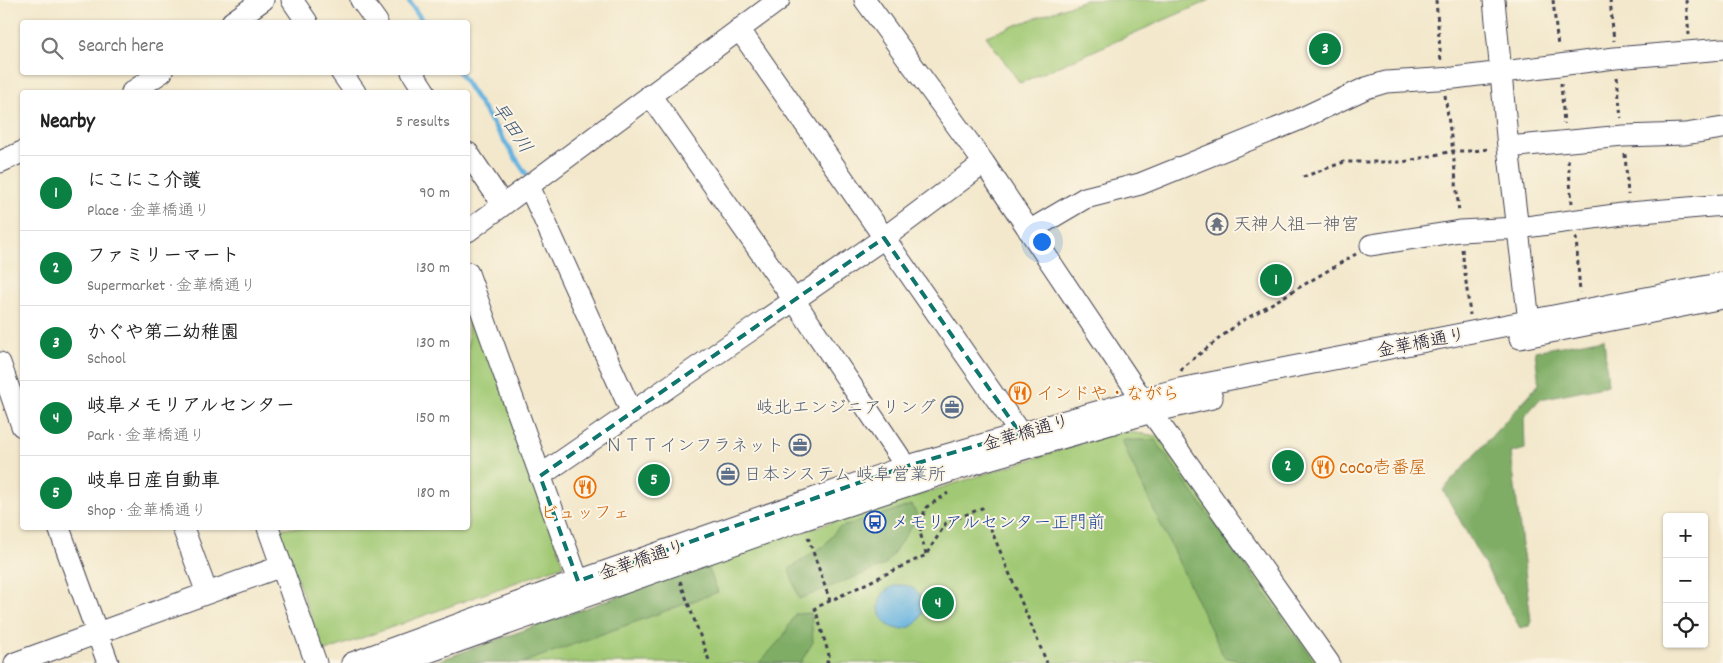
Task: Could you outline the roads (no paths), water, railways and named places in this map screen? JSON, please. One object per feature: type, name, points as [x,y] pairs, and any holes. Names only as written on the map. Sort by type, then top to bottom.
[{"type":"street","points":[[292,0],[306,20]]},
{"type":"street","points":[[361,0],[376,20]]},
{"type":"street","points":[[470,230],[779,0]]},
{"type":"street","points":[[865,0],[984,164],[1147,406],[1328,663]]},
{"type":"street","points":[[1494,0],[1508,147],[1529,321]]},
{"type":"street","points":[[235,20],[261,1]]},
{"type":"street","points":[[739,29],[1020,433]]},
{"type":"street","points":[[1028,231],[1085,198],[1140,184],[1298,120],[1366,88],[1386,82],[1454,78],[1615,58],[1723,48]]},
{"type":"street","points":[[135,90],[158,75]]},
{"type":"street","points":[[343,75],[354,90]]},
{"type":"street","points":[[414,75],[425,90]]},
{"type":"street","points":[[650,95],[794,300],[899,456],[904,467]]},
{"type":"street","points":[[1508,147],[1623,136],[1685,134],[1723,128]]},
{"type":"street","points":[[0,162],[20,153]]},
{"type":"street","points":[[470,156],[504,205]]},
{"type":"street","points":[[540,476],[884,238],[984,164]]},
{"type":"street","points":[[529,186],[632,413]]},
{"type":"street","points":[[1371,245],[1460,231],[1518,228],[1630,213],[1723,205]]},
{"type":"street","points":[[470,278],[578,581]]},
{"type":"street","name":"金華橋通り","points":[[397,663],[802,520],[1147,406],[1179,390],[1723,283]]},
{"type":"street","name":"金華橋通り","points":[[352,663],[578,581],[904,467],[1020,433],[1147,406],[1192,402],[1723,298]]},
{"type":"street","points":[[0,363],[15,412]]},
{"type":"street","points":[[60,530],[108,663]]},
{"type":"street","points":[[184,530],[207,593]]},
{"type":"street","points":[[269,530],[316,663]]},
{"type":"street","points":[[15,663],[282,566]]},
{"type":"water","points":[[901,585],[913,589],[919,595],[923,607],[919,619],[913,625],[901,629],[889,625],[883,619],[879,607],[883,595],[889,589]]},
{"type":"waterway","name":"早田川","points":[[408,0],[422,20]]},
{"type":"waterway","name":"早田川","points":[[461,75],[526,174]]},
{"type":"place","name":"かぐや第二幼稚園","points":[[1325,49]]},
{"type":"place","name":"天神人祖一神宮","points":[[1217,224]]},
{"type":"place","name":"にこにこ介護","points":[[1276,280]]},
{"type":"place","name":"インドや・ながら","points":[[1020,393]]},
{"type":"place","name":"岐北エンジニアリング","points":[[952,407]]},
{"type":"place","name":"ＮＴＴインフラネット","points":[[800,445]]},
{"type":"place","name":"ファミリーマート","points":[[1288,466]]},
{"type":"place","name":"CoCo壱番屋","points":[[1323,467]]},
{"type":"place","name":"日本システム 岐阜営業所","points":[[728,474]]},
{"type":"place","name":"岐阜日産自動車","points":[[654,480]]},
{"type":"place","name":"ビュッフェ","points":[[585,487]]},
{"type":"place","name":"メモリアルセンター正門前","points":[[875,522]]},
{"type":"place","name":"岐阜メモリアルセンター","points":[[938,603]]}]
